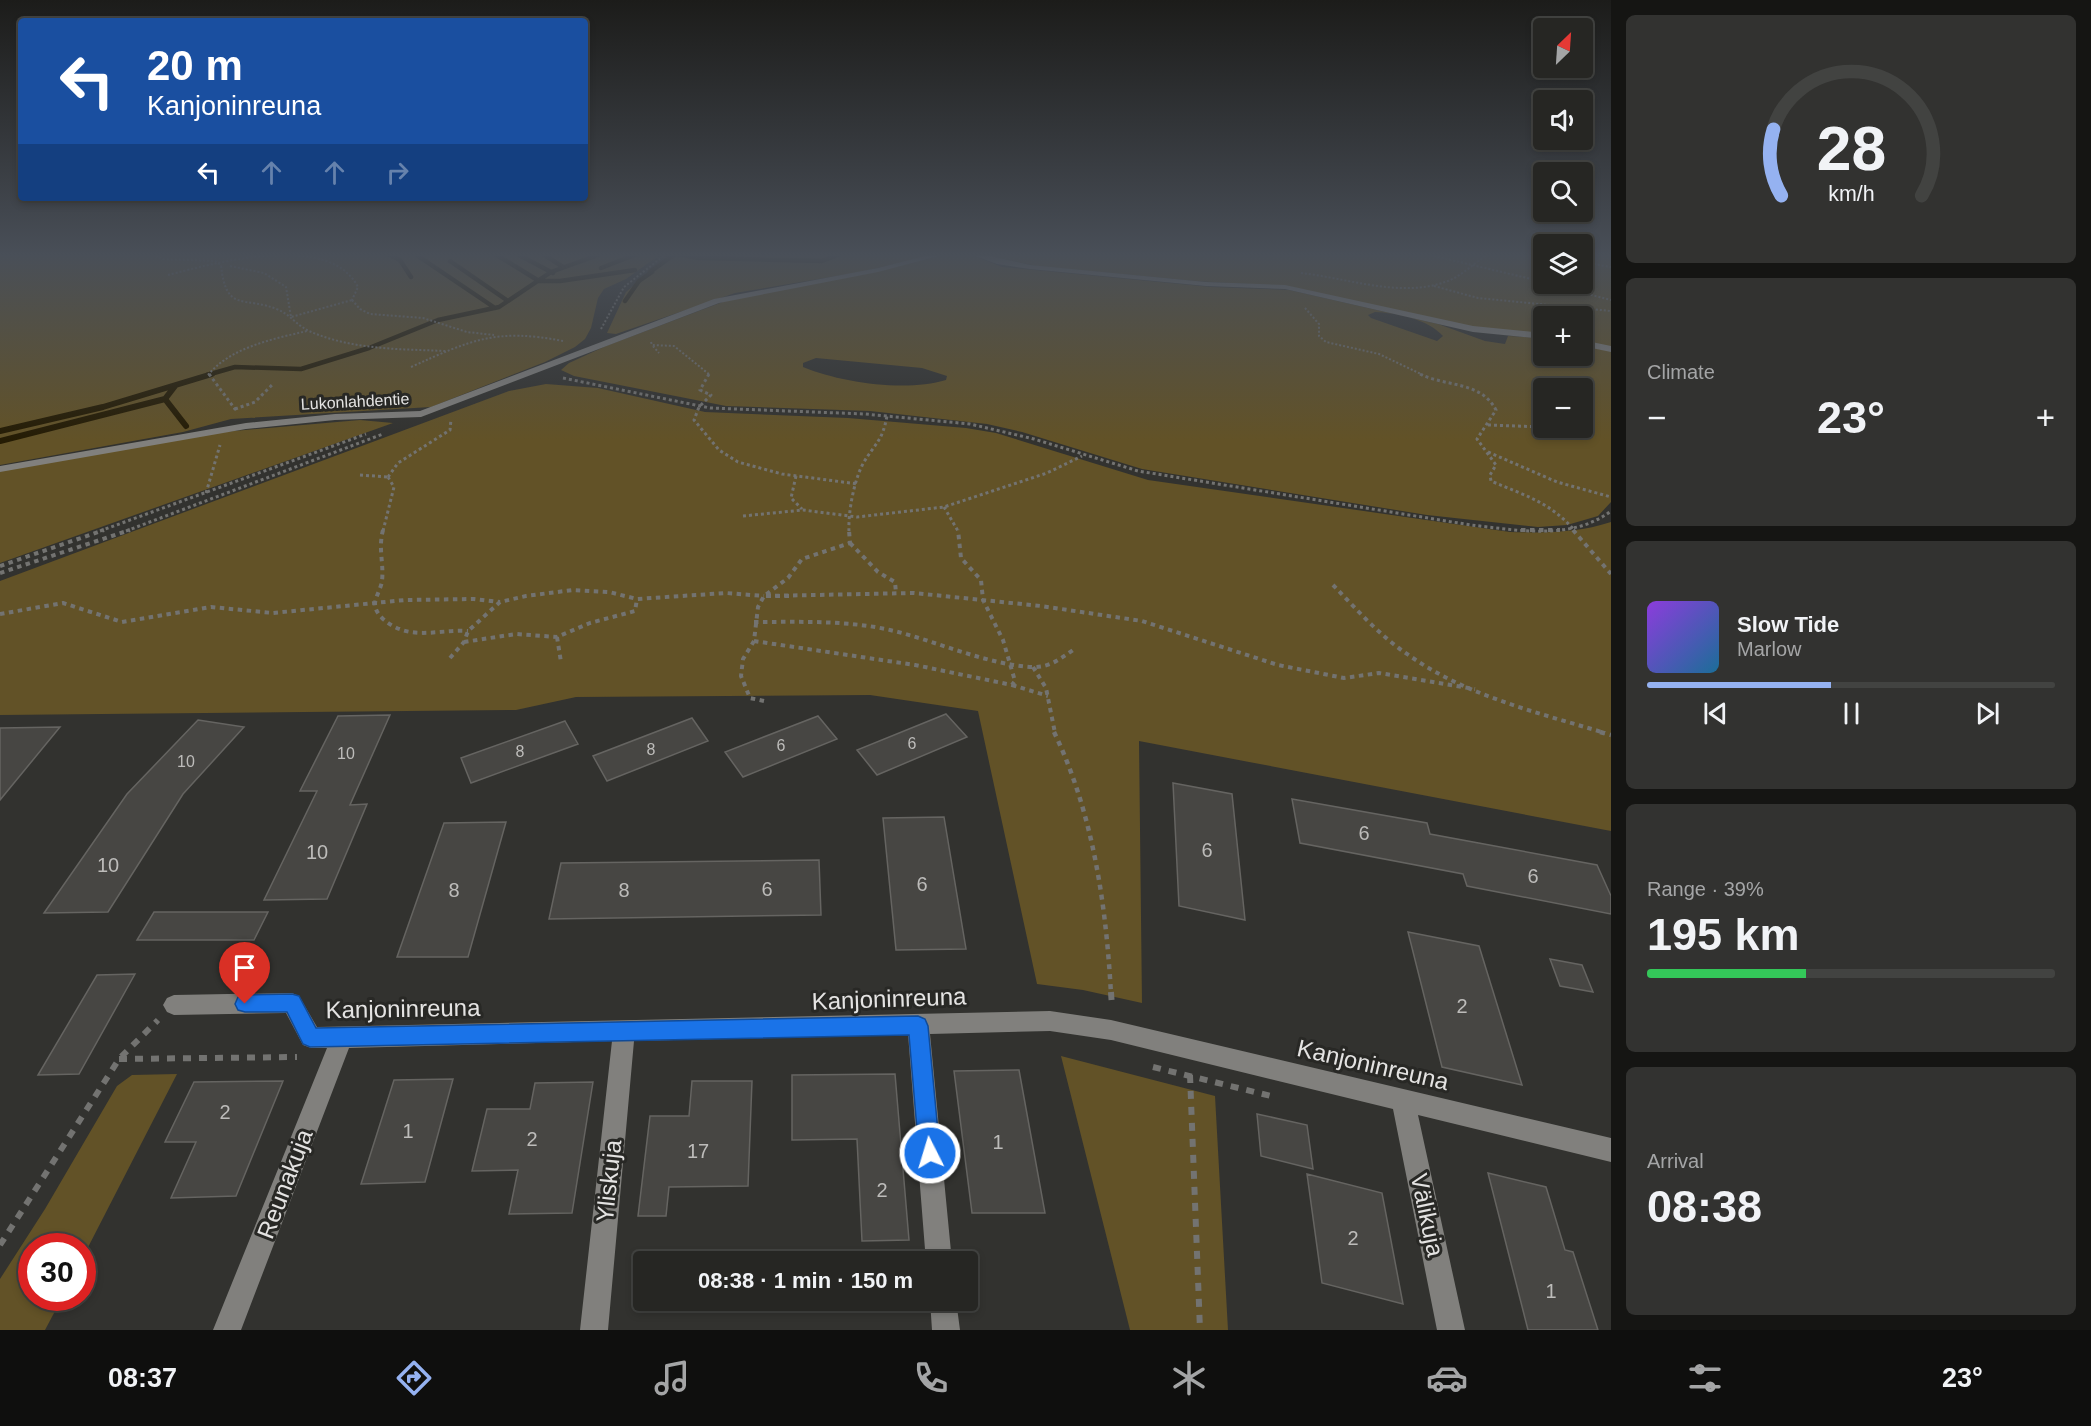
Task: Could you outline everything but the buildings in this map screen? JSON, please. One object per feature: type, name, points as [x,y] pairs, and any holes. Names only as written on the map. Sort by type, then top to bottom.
[{"type":"street","name":"Lukonlahdentie","points":[[0,469],[216,430],[315,418],[420,414],[678,316]]},
{"type":"street","points":[[1419,316],[1485,331],[1533,335]]},
{"type":"street","points":[[1485,331],[1500,341]]},
{"type":"street","points":[[1593,345],[1611,349]]},
{"type":"street","name":"Kanjoninreuna","points":[[174,1005],[292,1003],[310,1038],[338,1047],[624,1032],[1050,1021],[1111,1030],[1611,1150]]},
{"type":"street","points":[[918,1026],[938,1251]]},
{"type":"street","name":"Yliskuja","points":[[594,1330],[624,1032]]},
{"type":"street","name":"Reunakuja","points":[[227,1330],[338,1047]]},
{"type":"street","name":"Välikuja","points":[[1403,1100],[1451,1330]]},
{"type":"street","points":[[944,1311],[946,1330]]},
{"type":"path","points":[[294,316],[291,317],[296,324],[330,340],[376,349],[446,351]]},
{"type":"path","points":[[402,316],[417,317],[467,332],[528,335],[564,341]]},
{"type":"path","points":[[1312,316],[1319,324],[1319,336],[1326,342],[1379,354],[1428,378],[1479,391],[1491,400],[1496,410],[1487,425],[1480,431],[1478,439],[1488,451],[1557,482],[1611,497]]},
{"type":"path","points":[[646,327],[652,345],[659,353]]},
{"type":"path","points":[[235,409],[208,375],[234,353],[268,340],[308,331]]},
{"type":"path","points":[[411,367],[446,351],[496,335]]},
{"type":"path","points":[[652,345],[674,346],[710,375],[700,390],[711,395],[699,407],[694,420],[721,451],[736,462],[796,476],[858,484]]},
{"type":"path","points":[[557,376],[699,407],[887,416],[990,427],[1138,471],[1508,529],[1570,528],[1604,519],[1611,511]]},
{"type":"path","points":[[202,502],[220,446],[216,430],[235,409],[255,402],[274,383]]},
{"type":"path","points":[[887,416],[883,437],[863,463],[848,515],[850,543],[878,572],[895,582],[896,593]]},
{"type":"path","points":[[388,477],[398,464],[450,430],[451,418]]},
{"type":"path","points":[[1487,425],[1533,427]]},
{"type":"path","points":[[0,566],[374,431]]},
{"type":"path","points":[[0,573],[71,551],[387,432]]},
{"type":"path","points":[[1488,451],[1488,458],[1496,465],[1490,475],[1491,481],[1541,502],[1559,513],[1611,574]]},
{"type":"path","points":[[743,516],[803,510],[848,515],[888,515],[944,507],[1047,473],[1082,455]]},
{"type":"path","points":[[360,475],[388,477]]},
{"type":"path","points":[[796,476],[791,498],[803,510]]},
{"type":"path","points":[[388,477],[394,487],[379,546],[382,580],[375,604],[377,613],[388,623],[406,632],[428,634],[456,630],[468,632]]},
{"type":"path","points":[[944,507],[958,528],[961,558],[981,580],[981,599],[999,628],[1015,681],[1012,685]]},
{"type":"path","points":[[764,701],[750,699],[741,676],[743,659],[754,641],[754,622],[758,607],[764,597],[788,578],[802,560],[850,543]]},
{"type":"path","points":[[1333,585],[1372,624],[1421,663],[1475,688],[1563,721],[1611,735]]},
{"type":"path","points":[[0,614],[63,603],[122,622],[211,607],[273,613],[439,600],[500,602],[573,590],[609,592],[637,599],[726,593],[764,597],[896,593],[981,599],[1142,621],[1278,665],[1344,678],[1379,673],[1475,688]]},
{"type":"path","points":[[764,597],[789,596]]},
{"type":"path","points":[[464,642],[516,634],[557,637],[590,623],[635,611],[637,599]]},
{"type":"path","points":[[450,658],[464,642],[468,632],[500,602]]},
{"type":"path","points":[[754,622],[846,623],[890,630],[1011,664],[1033,667],[1050,665],[1073,650]]},
{"type":"path","points":[[557,637],[561,662]]},
{"type":"path","points":[[754,641],[792,649],[865,655],[1012,685],[1047,696]]},
{"type":"path","points":[[1033,667],[1046,688],[1053,730],[1068,761],[1097,861],[1108,937],[1112,1001],[1111,1030]]},
{"type":"path","points":[[0,1245],[119,1059],[174,1005]]},
{"type":"path","points":[[119,1059],[338,1047]]},
{"type":"path","points":[[1193,1051],[1190,1077],[1200,1330]]},
{"type":"path","points":[[1147,1065],[1282,1098]]},
{"type":"shaded area","points":[[0,316],[594,316],[585,339],[575,347],[545,362],[431,407],[231,419],[183,432],[0,465]]},
{"type":"shaded area","points":[[615,316],[668,316],[616,334],[607,333]]},
{"type":"shaded area","points":[[685,316],[1369,316],[1437,341],[1443,336],[1429,325],[1408,317],[1438,324],[1485,341],[1505,344],[1508,336],[1533,337],[1533,366],[1593,366],[1593,347],[1611,351],[1611,502],[1598,516],[1567,525],[1538,527],[1427,515],[1142,469],[1022,432],[987,424],[870,411],[726,406],[574,376],[561,370],[569,363],[606,346]],"holes":[[[816,358],[922,368],[947,376],[946,380],[930,384],[874,384],[819,373],[803,367],[803,363]]]},
{"type":"shaded area","points":[[1421,316],[1533,316],[1533,333],[1498,331]]},
{"type":"shaded area","points":[[1593,316],[1611,316],[1611,347],[1593,343]]},
{"type":"shaded area","points":[[546,384],[598,388],[705,412],[848,418],[966,428],[996,433],[1148,480],[1510,532],[1574,530],[1611,522],[1611,831],[1139,741],[1142,1003],[1083,990],[1037,984],[978,711],[870,695],[576,697],[516,710],[0,715],[0,581],[509,391]]},
{"type":"shaded area","points":[[360,420],[393,423],[0,563],[0,471],[223,432]]},
{"type":"shaded area","points":[[1061,1056],[1215,1096],[1228,1330],[1130,1330]]},
{"type":"shaded area","points":[[177,1074],[95,1233],[30,1233],[117,1086],[132,1075]]},
{"type":"shaded area","points":[[18,1251],[18,1311],[55,1311],[45,1330],[0,1330],[0,1279]]},
{"type":"waterway","points":[[207,375],[235,367],[301,369],[369,348],[438,320],[456,316]]},
{"type":"waterway","points":[[0,431],[103,407],[212,374]]},
{"type":"waterway","points":[[165,399],[175,386]]},
{"type":"waterway","points":[[0,441],[165,399]]},
{"type":"waterway","points":[[165,399],[186,426]]},
{"type":"route","points":[[245,1004],[292,1003],[310,1038],[918,1026],[930,1153]]}]
